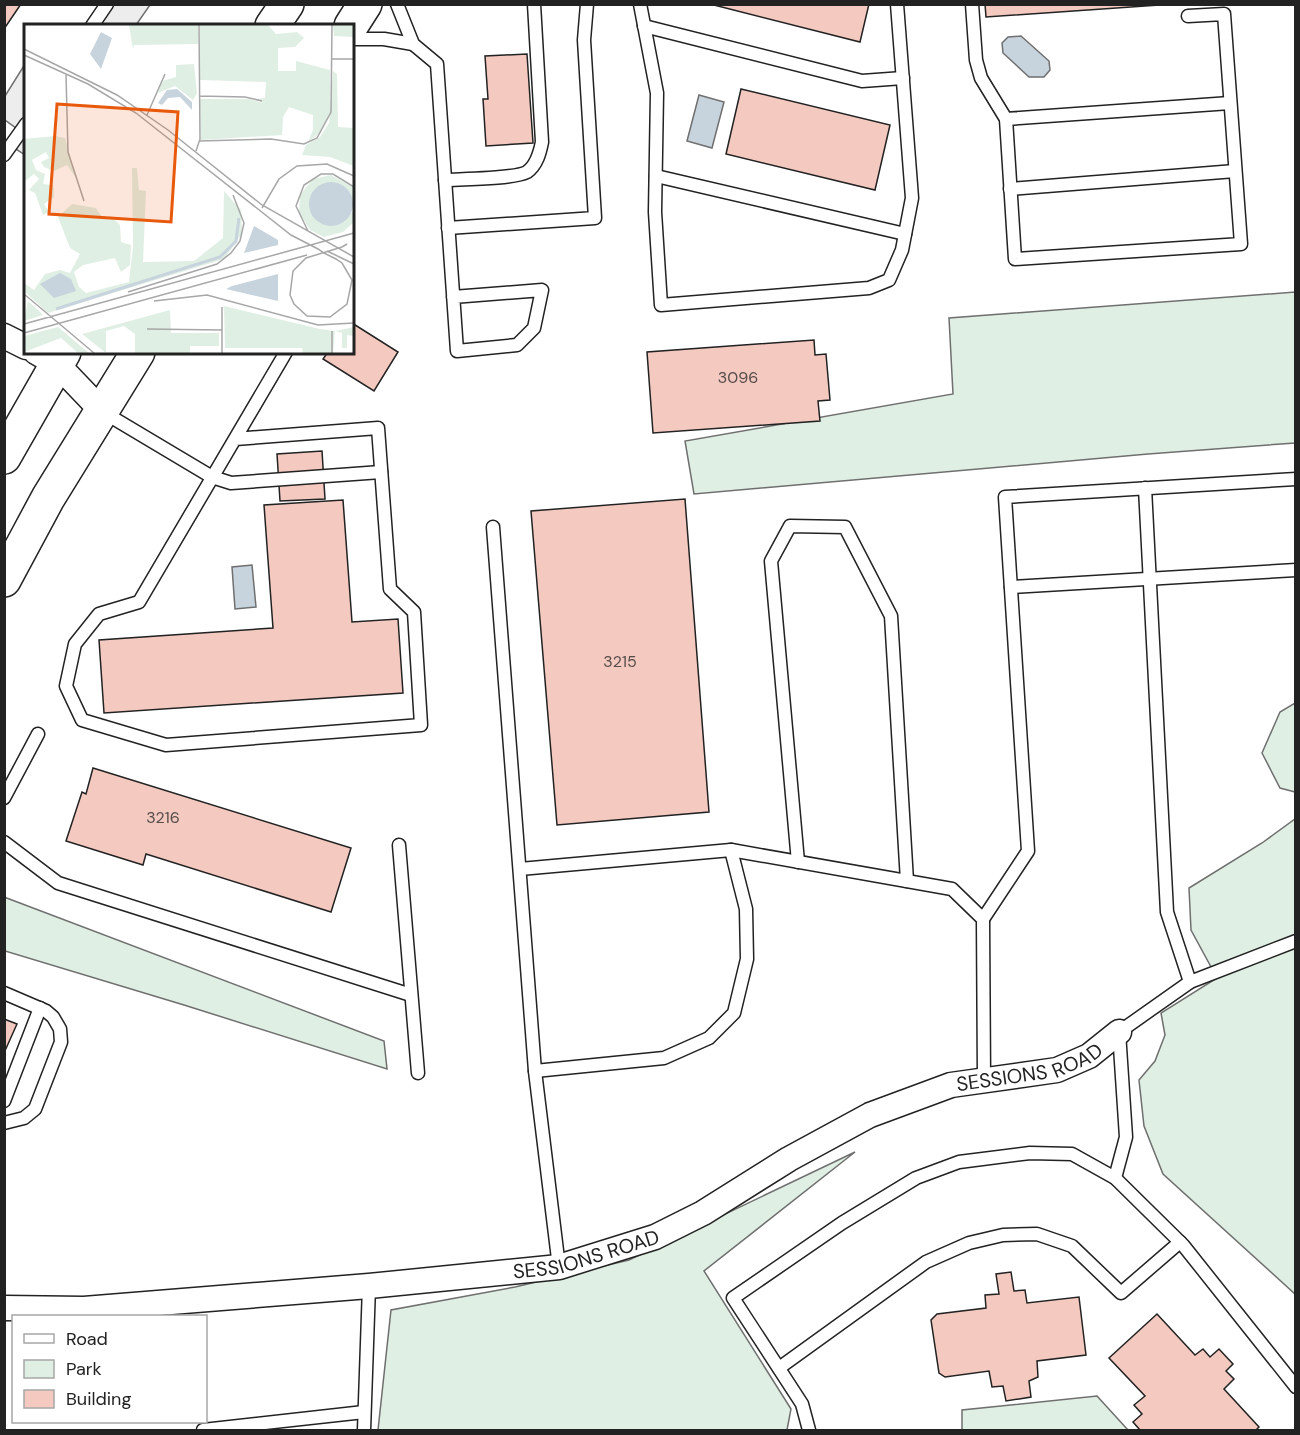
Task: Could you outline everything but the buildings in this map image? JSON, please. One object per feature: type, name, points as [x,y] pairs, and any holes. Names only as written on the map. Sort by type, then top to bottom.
[{"type":"highway","points":[[274,24],[287,4]]},
{"type":"highway","points":[[352,24],[365,4]]},
{"type":"highway","points":[[4,580],[48,498],[137,354]]},
{"type":"highway","points":[[4,457],[52,356]]},
{"type":"street","points":[[4,336],[24,346]]},
{"type":"street","points":[[52,356],[102,411]]},
{"type":"street","name":"SESSIONS ROAD","points":[[4,1308],[84,1309],[369,1286],[559,1267],[656,1237],[703,1213],[789,1160],[870,1115],[951,1085],[1056,1070],[1089,1056],[1119,1032]]},
{"type":"lane","points":[[397,4],[413,44],[437,64],[448,228],[453,297],[457,351],[517,345],[534,328],[542,290],[453,297]]},
{"type":"lane","points":[[445,180],[513,176],[526,172],[540,153],[542,142],[534,4]]},
{"type":"lane","points":[[448,228],[595,218],[584,40],[587,4]]},
{"type":"lane","points":[[640,4],[657,93],[655,212],[662,304],[869,288],[889,280],[902,250],[912,198],[897,4]]},
{"type":"lane","points":[[972,4],[976,60],[981,78],[1006,118],[1015,259],[1241,244],[1224,14],[1188,16]]},
{"type":"lane","points":[[93,24],[105,5]]},
{"type":"lane","points":[[644,26],[862,81],[903,78]]},
{"type":"lane","points":[[354,39],[384,39],[413,44]]},
{"type":"lane","points":[[1006,118],[1230,103]]},
{"type":"lane","points":[[4,155],[24,127]]},
{"type":"lane","points":[[1010,189],[1236,171]]},
{"type":"lane","points":[[656,176],[905,234]]},
{"type":"lane","points":[[235,439],[378,428],[390,589],[414,612],[421,725],[166,745],[82,720],[66,686],[75,644],[99,614],[139,603],[212,477],[285,354]]},
{"type":"lane","points":[[102,411],[212,477],[231,483],[381,472]]},
{"type":"lane","points":[[984,1080],[983,919],[1028,851],[1005,497],[1296,479]]},
{"type":"lane","points":[[1145,488],[1167,912],[1190,981]]},
{"type":"lane","points":[[798,862],[771,561],[790,526],[845,527],[891,616],[907,881]]},
{"type":"lane","points":[[493,527],[535,1071],[559,1267]]},
{"type":"lane","points":[[1011,587],[1296,570]]},
{"type":"lane","points":[[4,798],[38,734]]},
{"type":"lane","points":[[4,842],[58,883],[411,995]]},
{"type":"lane","points":[[399,845],[418,1073]]},
{"type":"lane","points":[[520,869],[731,850],[952,889],[983,919]]},
{"type":"lane","points":[[535,1071],[664,1058],[709,1038],[734,1013],[747,959],[746,909],[731,850]]},
{"type":"lane","points":[[1115,1178],[1126,1137],[1119,1032],[1190,981],[1296,941]]},
{"type":"lane","points":[[4,993],[40,1008],[53,1017],[60,1029],[62,1042],[35,1109],[24,1118],[4,1123]]},
{"type":"lane","points":[[4,1101],[40,1008]]},
{"type":"lane","points":[[809,1431],[802,1404],[733,1298],[842,1223],[916,1178],[959,1162],[1030,1153],[1072,1154],[1115,1178],[1180,1242],[1296,1387]]},
{"type":"lane","points":[[779,1368],[926,1262],[969,1243],[1003,1235],[1037,1234],[1072,1245],[1121,1293],[1180,1242]]},
{"type":"lane","points":[[364,1431],[369,1286]]},
{"type":"lane","points":[[203,1431],[364,1412]]},
{"type":"green space","points":[[1295,292],[1295,443],[694,494],[685,441],[953,394],[949,318]]},
{"type":"green space","points":[[1295,703],[1295,792],[1280,788],[1262,753],[1280,712]]},
{"type":"green space","points":[[1295,819],[1295,1294],[1163,1174],[1144,1126],[1139,1080],[1155,1061],[1165,1035],[1161,1013],[1217,978],[1191,930],[1189,888],[1262,843]]},
{"type":"green space","points":[[4,897],[384,1041],[387,1069],[5,951]]},
{"type":"green space","points":[[855,1152],[704,1271],[791,1409],[787,1430],[378,1430],[391,1310],[515,1287],[629,1260]]},
{"type":"green space","points":[[1097,1396],[1128,1430],[962,1430],[962,1410]]},
{"type":"shaded area","points":[[107,5],[150,5],[137,24],[93,24]]},
{"type":"shaded area","points":[[1021,36],[1049,61],[1050,70],[1044,77],[1029,77],[1003,53],[1002,43],[1008,37]]},
{"type":"shaded area","points":[[24,66],[24,154],[11,146],[20,131],[5,120],[5,96]]},
{"type":"shaded area","points":[[699,95],[724,102],[712,148],[687,141]]},
{"type":"shaded area","points":[[252,565],[256,607],[235,609],[232,567]]}]
